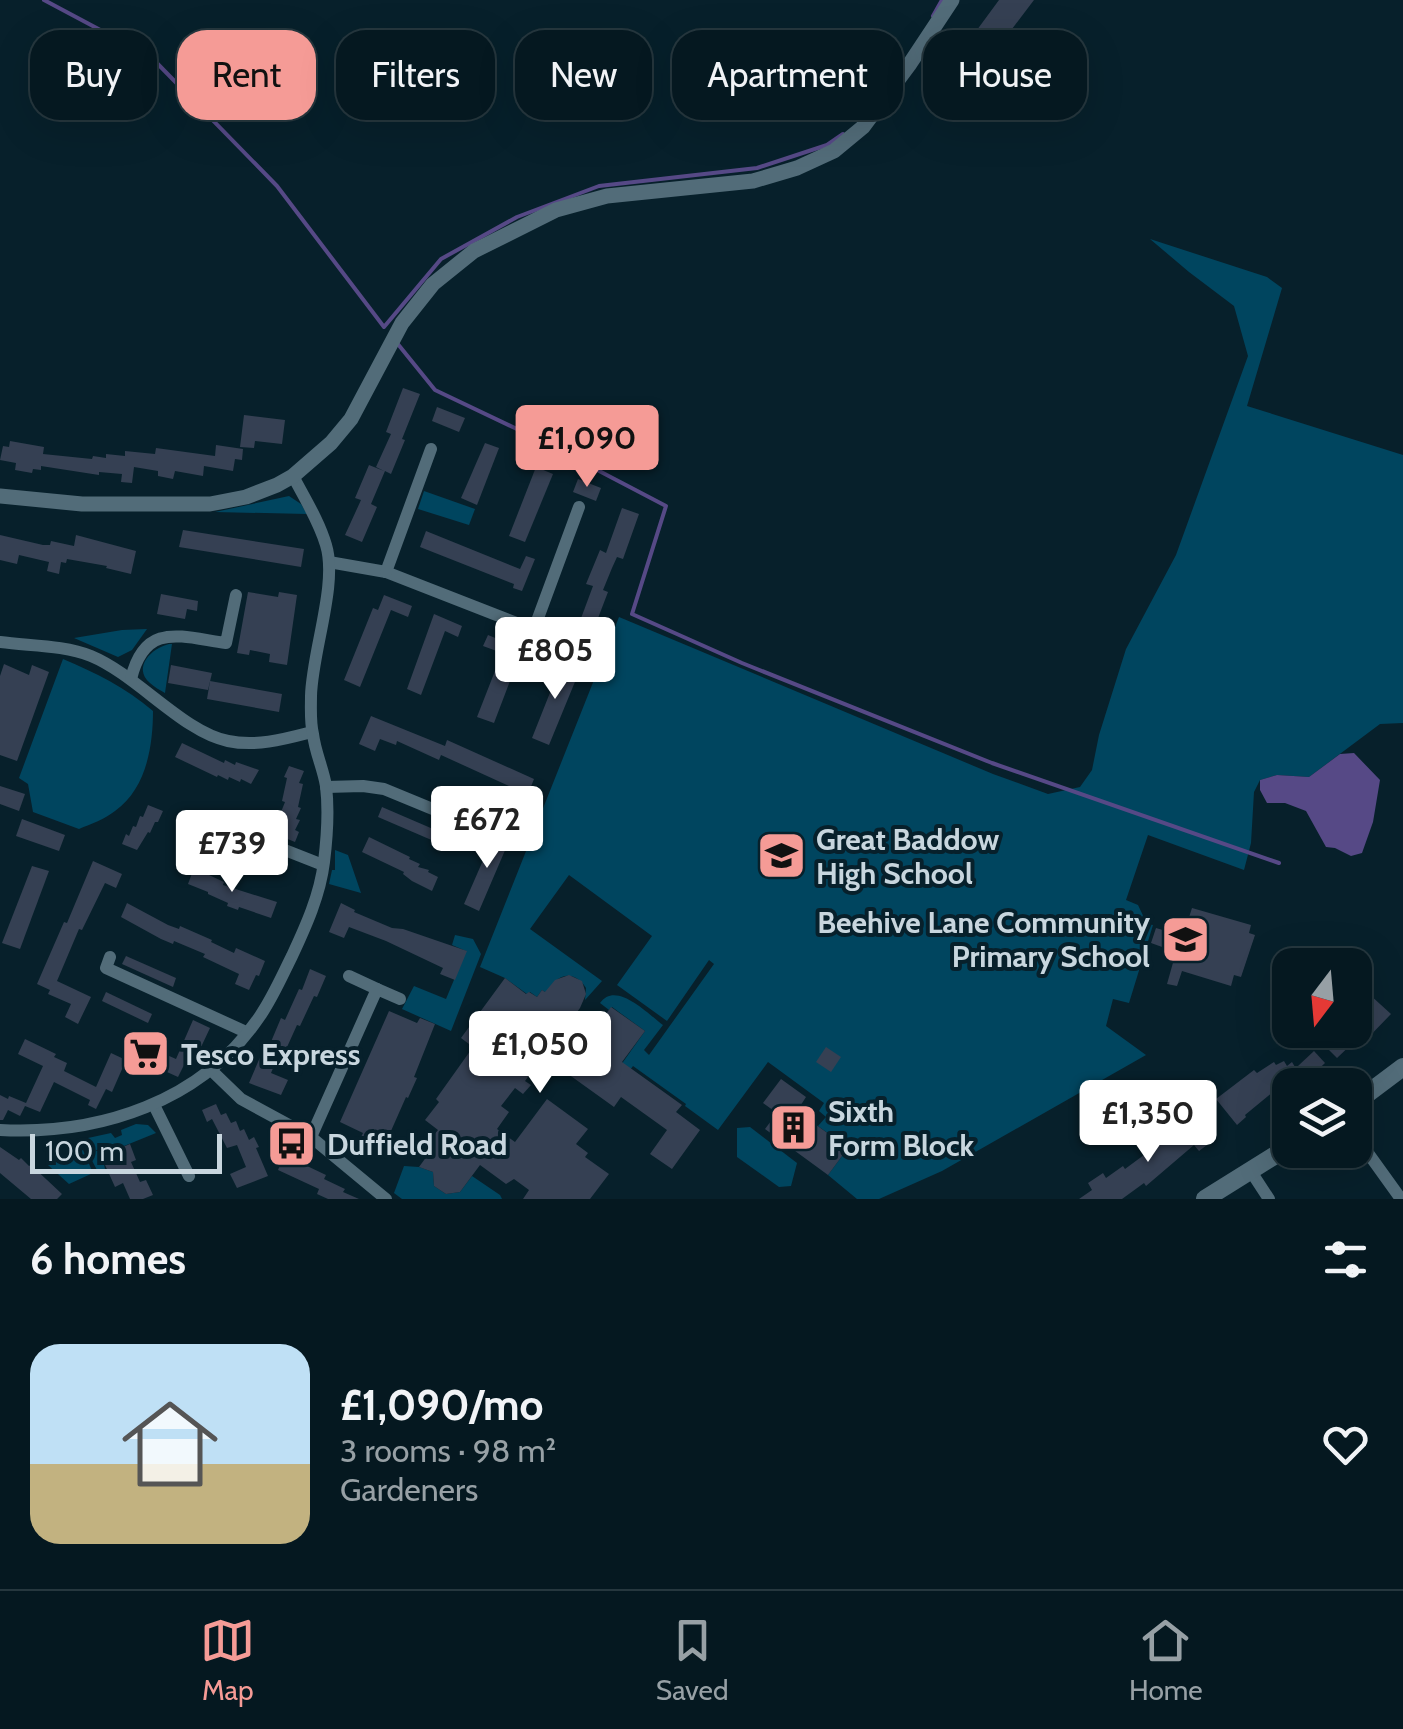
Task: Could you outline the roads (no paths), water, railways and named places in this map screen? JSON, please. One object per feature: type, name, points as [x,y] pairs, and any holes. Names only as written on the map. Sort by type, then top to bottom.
[{"type":"main road","points":[[1372,1090],[1403,1067]]},
{"type":"main road","points":[[1205,1199],[1272,1157]]},
{"type":"street","points":[[0,496],[82,504],[210,504],[246,497],[293,476],[331,444],[351,418],[412,310],[434,284],[474,251],[556,210],[607,196],[752,180],[797,168],[834,151],[863,128],[952,0]]},
{"type":"street","points":[[386,572],[432,449]]},
{"type":"street","points":[[0,1130],[32,1132],[81,1127],[154,1104],[211,1070],[259,1018],[302,936],[324,865],[326,787],[312,732],[313,672],[329,578],[327,548],[293,476]]},
{"type":"street","points":[[534,630],[579,507]]},
{"type":"street","points":[[328,562],[386,572],[586,650]]},
{"type":"street","points":[[131,678],[136,660],[148,644],[168,636],[226,643],[236,595]]},
{"type":"street","points":[[0,643],[90,655],[131,678],[200,730],[227,741],[272,742],[312,732]]},
{"type":"street","points":[[326,787],[384,789],[452,817]]},
{"type":"street","points":[[195,842],[206,819],[324,865]]},
{"type":"street","points":[[105,968],[246,1032]]},
{"type":"street","points":[[349,976],[400,998]]},
{"type":"street","points":[[311,1137],[377,988]]},
{"type":"street","points":[[211,1070],[241,1098],[311,1137],[386,1199]]},
{"type":"street","points":[[154,1104],[189,1176]]},
{"type":"street","points":[[1372,1158],[1402,1199]]},
{"type":"street","points":[[1250,1170],[1268,1199]]},
{"type":"waterway","points":[[44,0],[151,57],[277,186],[384,327],[441,259],[517,217],[599,186],[757,168],[827,145],[843,134]]},
{"type":"waterway","points":[[933,16],[942,0]]},
{"type":"waterway","points":[[397,343],[435,390],[666,506],[632,614],[742,663],[992,763],[1279,863]]},
{"type":"place","name":"Great Baddow High School","points":[[781,856]]},
{"type":"place","name":"Beehive Lane Community Primary School","points":[[1185,939]]},
{"type":"place","name":"Tesco Express","points":[[146,1054]]},
{"type":"place","name":"Sixth Form Block","points":[[793,1128]]},
{"type":"place","name":"Duffield Road","points":[[292,1144]]}]
